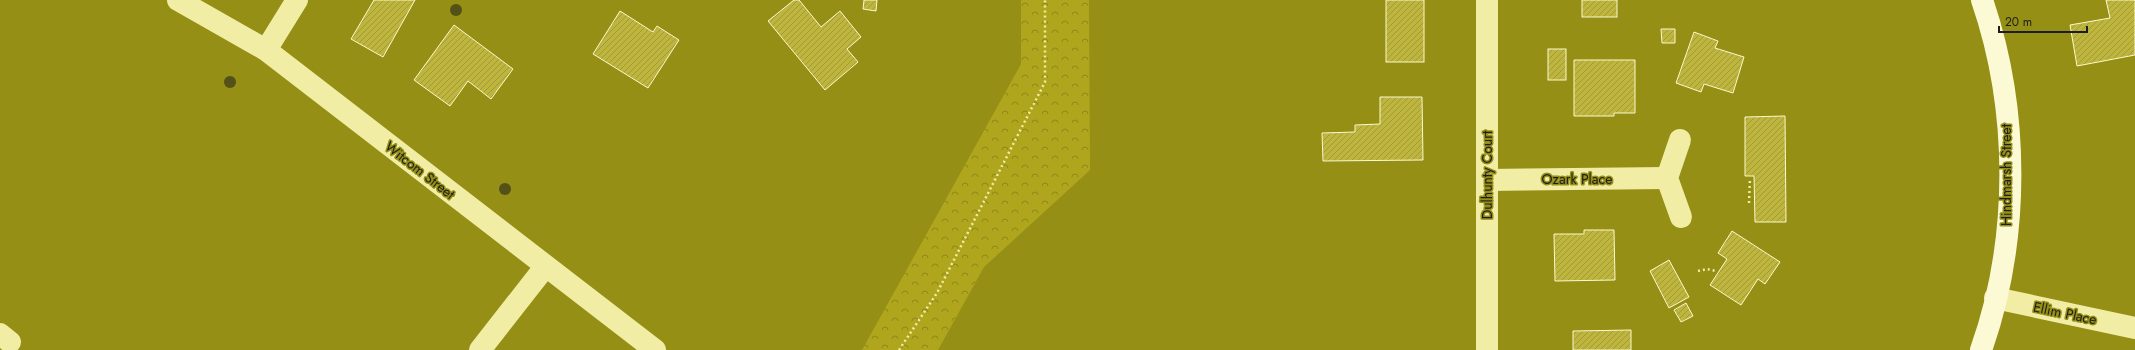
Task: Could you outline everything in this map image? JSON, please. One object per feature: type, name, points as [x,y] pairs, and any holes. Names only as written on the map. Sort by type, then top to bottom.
[{"type":"street","name":"Witcom Street","points":[[178,0],[266,50],[654,350]]},
{"type":"street","points":[[266,50],[297,0]]},
{"type":"street","name":"Dulhunty Court","points":[[1487,350],[1488,0]]},
{"type":"street","name":"Hindmarsh Street","points":[[1980,350],[1995,298],[2007,225],[2009,202],[2008,145],[2001,71],[1982,0]]},
{"type":"street","points":[[1680,140],[1667,178],[1681,217]]},
{"type":"street","name":"Ozark Place","points":[[1488,180],[1667,178]]},
{"type":"street","points":[[480,350],[545,266]]},
{"type":"street","name":"Ellim Place","points":[[1995,298],[2135,328]]},
{"type":"path","points":[[899,350],[937,293],[1045,82],[1045,0]]},
{"type":"path","points":[[1749,203],[1750,178]]},
{"type":"path","points":[[1698,271],[1707,268],[1716,271]]},
{"type":"green space","points":[[1021,0],[1089,0],[1090,170],[984,267],[938,350],[862,350],[1021,64]]},
{"type":"building","points":[[374,0],[415,0],[383,57],[351,39]]},
{"type":"building","points":[[794,0],[799,0],[821,27],[840,11],[861,37],[847,49],[858,62],[825,90],[768,21]]},
{"type":"building","points":[[864,0],[877,0],[876,11],[863,9]]},
{"type":"building","points":[[1386,0],[1424,0],[1424,62],[1386,62]]},
{"type":"building","points":[[1582,0],[1617,0],[1617,17],[1582,17]]},
{"type":"building","points":[[2106,0],[2135,0],[2135,55],[2077,66],[2070,25],[2110,18]]},
{"type":"building","points":[[620,11],[653,32],[657,26],[679,40],[648,88],[593,54]]},
{"type":"building","points":[[454,25],[513,69],[491,99],[468,81],[450,106],[414,80]]},
{"type":"building","points":[[1661,29],[1675,29],[1675,43],[1662,43]]},
{"type":"building","points":[[1694,32],[1718,41],[1715,48],[1744,57],[1733,93],[1704,84],[1701,92],[1676,83]]},
{"type":"building","points":[[1548,49],[1566,49],[1566,80],[1548,80]]},
{"type":"building","points":[[1574,60],[1635,60],[1635,113],[1614,113],[1614,116],[1574,116]]},
{"type":"building","points":[[1380,97],[1422,97],[1423,160],[1323,161],[1322,133],[1355,132],[1355,125],[1380,124]]},
{"type":"building","points":[[1785,116],[1786,222],[1755,222],[1754,176],[1745,176],[1745,117]]},
{"type":"building","points":[[1584,230],[1614,230],[1615,280],[1555,281],[1554,234],[1584,234]]},
{"type":"building","points":[[1732,231],[1780,262],[1765,284],[1758,279],[1741,305],[1710,285],[1727,259],[1718,253]]},
{"type":"building","points":[[1669,260],[1689,297],[1669,308],[1650,271]]},
{"type":"building","points":[[1686,303],[1693,316],[1681,322],[1674,310]]},
{"type":"building","points":[[1631,330],[1631,350],[1573,350],[1573,331]]}]
